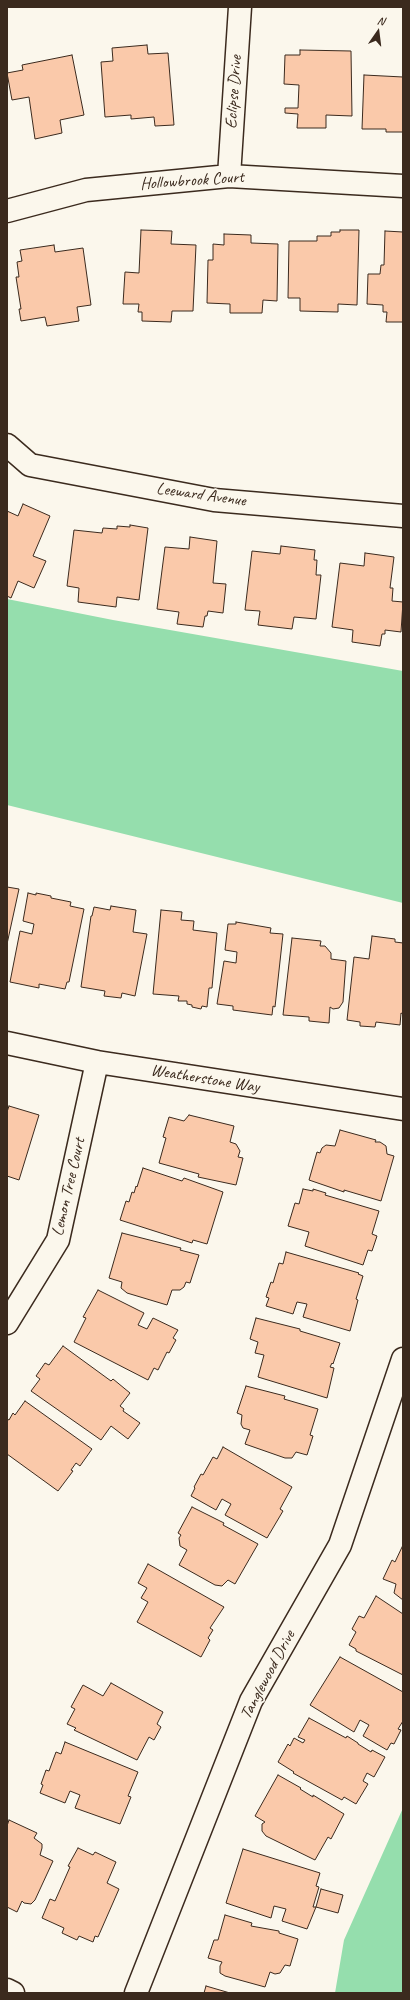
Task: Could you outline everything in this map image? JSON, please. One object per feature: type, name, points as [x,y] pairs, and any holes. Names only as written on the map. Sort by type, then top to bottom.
[{"type":"street","name":"Eclipse Drive","points":[[229,176],[240,7]]},
{"type":"street","name":"Hollowbrook Court","points":[[7,211],[86,190],[229,176],[403,186]]},
{"type":"street","name":"Leeward Avenue","points":[[7,445],[30,465],[214,500],[403,516]]},
{"type":"street","name":"Weatherstone Way","points":[[7,1043],[97,1062],[403,1109]]},
{"type":"street","name":"Lemon Tree Court","points":[[7,1323],[58,1240],[97,1062]]},
{"type":"street","name":"Tanglewood Drive","points":[[136,1993],[251,1700],[340,1545],[403,1359]]},
{"type":"street","points":[[7,1990],[13,1993]]},
{"type":"green space","points":[[7,599],[113,620],[403,671],[403,903],[7,805]]},
{"type":"green space","points":[[403,1808],[403,1993],[335,1993],[344,1940]]},
{"type":"building","points":[[147,45],[148,54],[168,53],[174,125],[155,126],[154,117],[131,119],[131,115],[105,117],[101,62],[113,61],[112,48]]},
{"type":"building","points":[[300,50],[351,51],[352,116],[326,115],[326,128],[297,128],[298,114],[285,113],[285,108],[298,108],[299,85],[284,84],[285,55],[300,55]]},
{"type":"building","points":[[72,55],[84,115],[60,120],[62,133],[35,139],[29,97],[12,100],[7,73],[23,70],[22,65]]},
{"type":"building","points":[[364,75],[403,77],[403,132],[386,132],[386,129],[362,129]]},
{"type":"building","points":[[141,230],[172,231],[171,244],[196,245],[193,311],[172,311],[171,322],[142,321],[142,312],[138,312],[139,304],[123,304],[125,272],[139,273]]},
{"type":"building","points":[[340,230],[359,230],[357,305],[338,304],[338,312],[300,311],[300,298],[288,298],[289,241],[317,241],[317,236],[331,236],[331,232],[340,232]]},
{"type":"building","points":[[385,231],[403,232],[403,322],[386,322],[387,312],[383,312],[383,305],[367,304],[368,274],[380,274],[381,265],[384,265]]},
{"type":"building","points":[[224,234],[251,235],[251,243],[278,244],[277,301],[263,300],[262,313],[230,313],[230,304],[207,303],[208,260],[213,260],[213,244],[224,245]]},
{"type":"building","points":[[54,245],[55,252],[83,248],[91,305],[77,307],[79,321],[47,326],[45,317],[21,321],[19,309],[21,309],[16,277],[19,277],[17,262],[22,261],[20,250]]},
{"type":"building","points":[[23,504],[50,516],[33,556],[46,561],[34,588],[18,581],[11,598],[7,596],[7,511],[18,516]]},
{"type":"building","points":[[130,525],[148,528],[139,600],[117,597],[116,607],[78,602],[79,588],[67,586],[74,530],[102,533],[103,528],[117,529],[117,526],[130,527]]},
{"type":"building","points":[[190,537],[217,541],[213,583],[226,584],[223,613],[208,611],[207,616],[205,616],[203,627],[177,624],[179,612],[157,609],[165,547],[189,549]]},
{"type":"building","points":[[281,546],[315,550],[314,560],[317,560],[316,575],[321,575],[316,619],[294,617],[292,629],[258,625],[260,611],[245,610],[252,551],[280,554]]},
{"type":"building","points":[[365,553],[394,557],[390,588],[393,588],[392,601],[403,602],[401,632],[385,630],[385,634],[382,634],[380,646],[352,642],[353,630],[332,627],[340,563],[364,566]]},
{"type":"building","points":[[7,887],[19,889],[7,944]]},
{"type":"building","points":[[28,893],[51,896],[51,898],[71,902],[70,906],[84,909],[69,982],[67,982],[65,989],[39,984],[39,988],[10,982],[20,931],[32,934],[34,924],[23,921]]},
{"type":"building","points":[[111,906],[136,910],[133,932],[147,934],[135,996],[122,993],[121,998],[104,996],[105,991],[81,987],[91,916],[94,907],[110,910]]},
{"type":"building","points":[[161,910],[182,912],[181,920],[194,921],[193,930],[217,933],[212,988],[209,988],[207,1007],[202,1006],[201,1009],[192,1007],[192,1005],[187,1004],[187,1001],[178,1001],[179,996],[153,994]]},
{"type":"building","points":[[236,922],[271,928],[270,933],[283,934],[275,1007],[273,1006],[272,1015],[233,1010],[233,1006],[217,1004],[224,961],[236,963],[237,952],[225,950],[228,924],[236,924]]},
{"type":"building","points":[[372,936],[395,939],[395,942],[403,943],[403,1014],[401,1013],[400,1025],[376,1022],[375,1027],[360,1026],[360,1022],[347,1020],[354,957],[369,959]]},
{"type":"building","points":[[292,938],[321,941],[320,946],[325,946],[331,953],[331,959],[346,961],[343,1002],[339,1008],[333,1009],[330,1007],[329,1023],[309,1021],[309,1017],[283,1015]]},
{"type":"building","points":[[9,1106],[39,1115],[19,1180],[7,1176],[7,1112]]},
{"type":"building","points":[[189,1115],[234,1126],[230,1142],[236,1144],[240,1151],[238,1157],[243,1158],[236,1185],[198,1177],[199,1174],[159,1163],[166,1138],[163,1137],[169,1117],[184,1121]]},
{"type":"building","points":[[340,1130],[376,1140],[375,1142],[380,1142],[386,1146],[387,1154],[394,1156],[381,1201],[344,1190],[344,1192],[309,1180],[317,1152],[320,1153],[322,1148],[326,1145],[335,1146]]},
{"type":"building","points":[[143,1168],[182,1181],[184,1178],[223,1192],[207,1244],[193,1240],[192,1243],[120,1220],[126,1201],[129,1202],[132,1192],[134,1193],[136,1186],[137,1187]]},
{"type":"building","points":[[303,1189],[313,1191],[313,1189],[326,1193],[325,1195],[379,1211],[372,1234],[377,1236],[372,1251],[368,1250],[363,1265],[305,1246],[309,1232],[288,1226],[295,1203],[299,1204]]},
{"type":"building","points":[[122,1233],[181,1248],[180,1250],[199,1255],[190,1283],[186,1282],[184,1287],[180,1290],[172,1290],[167,1305],[127,1293],[121,1288],[122,1282],[109,1278]]},
{"type":"building","points":[[286,1252],[359,1273],[358,1274],[363,1276],[356,1299],[358,1300],[350,1331],[303,1317],[307,1304],[297,1302],[293,1314],[266,1306],[269,1298],[266,1297],[271,1282],[273,1283],[279,1263],[283,1264]]},
{"type":"building","points":[[98,1290],[144,1313],[138,1325],[147,1329],[153,1318],[178,1330],[173,1338],[176,1340],[169,1353],[167,1352],[158,1370],[154,1368],[148,1380],[74,1342],[86,1318],[83,1317]]},
{"type":"building","points":[[256,1318],[300,1329],[300,1331],[340,1343],[333,1364],[332,1363],[330,1367],[334,1368],[327,1398],[258,1377],[264,1355],[255,1353],[258,1342],[250,1339]]},
{"type":"building","points":[[63,1346],[111,1381],[113,1379],[130,1393],[120,1406],[124,1409],[123,1411],[140,1423],[128,1439],[111,1426],[101,1440],[31,1391],[40,1379],[36,1376],[45,1363],[49,1365]]},
{"type":"building","points":[[246,1386],[285,1396],[284,1399],[318,1409],[310,1435],[313,1436],[307,1455],[296,1452],[292,1458],[285,1458],[245,1444],[250,1430],[243,1428],[241,1424],[242,1415],[237,1413]]},
{"type":"building","points":[[25,1401],[92,1449],[80,1466],[76,1463],[71,1470],[73,1471],[58,1491],[7,1454],[7,1419],[9,1420],[13,1413],[15,1415]]},
{"type":"building","points":[[223,1447],[292,1487],[280,1509],[283,1511],[267,1538],[225,1515],[231,1504],[222,1499],[216,1510],[191,1496],[201,1474],[203,1475],[213,1457],[217,1459]]},
{"type":"building","points":[[192,1507],[224,1523],[223,1525],[258,1544],[235,1584],[228,1580],[222,1586],[215,1585],[179,1565],[187,1550],[180,1546],[179,1538],[181,1535],[178,1533]]},
{"type":"building","points":[[403,1545],[403,1600],[394,1593],[396,1584],[383,1579],[392,1560],[395,1562]]},
{"type":"building","points":[[148,1564],[224,1607],[210,1628],[213,1630],[208,1638],[210,1640],[201,1657],[137,1622],[148,1602],[141,1598],[147,1588],[138,1583]]},
{"type":"building","points":[[376,1596],[403,1614],[403,1675],[356,1651],[356,1649],[349,1645],[356,1632],[352,1629],[359,1616],[364,1618]]},
{"type":"building","points":[[340,1657],[403,1692],[403,1721],[398,1729],[401,1730],[394,1744],[391,1743],[387,1750],[363,1736],[369,1725],[360,1720],[354,1732],[310,1705]]},
{"type":"building","points":[[111,1683],[163,1712],[157,1724],[161,1727],[154,1740],[149,1737],[137,1760],[74,1730],[76,1728],[67,1724],[75,1709],[71,1707],[83,1685],[103,1696]]},
{"type":"building","points":[[309,1718],[346,1738],[347,1736],[371,1752],[372,1750],[385,1757],[374,1777],[367,1773],[363,1781],[368,1784],[356,1804],[344,1797],[342,1800],[293,1773],[294,1772],[278,1762],[288,1744],[290,1746],[294,1738],[303,1743],[305,1740],[298,1737]]},
{"type":"building","points":[[65,1742],[138,1772],[128,1796],[131,1797],[120,1824],[75,1808],[80,1795],[70,1791],[65,1803],[40,1793],[43,1785],[41,1784],[46,1770],[49,1771],[56,1752],[61,1754]]},
{"type":"building","points":[[278,1775],[344,1814],[331,1839],[328,1837],[315,1860],[266,1836],[262,1831],[262,1824],[265,1822],[255,1816]]},
{"type":"building","points":[[9,1820],[37,1833],[34,1838],[42,1844],[40,1855],[53,1861],[35,1900],[31,1904],[24,1903],[22,1901],[17,1912],[7,1907],[7,1826]]},
{"type":"building","points":[[78,1848],[93,1855],[95,1852],[116,1862],[107,1883],[119,1889],[98,1937],[95,1936],[93,1942],[79,1936],[77,1940],[62,1933],[64,1928],[42,1918],[50,1899],[55,1901],[70,1867],[68,1866]]},
{"type":"building","points":[[243,1849],[320,1873],[316,1886],[319,1887],[313,1907],[316,1907],[307,1929],[282,1921],[286,1909],[274,1906],[271,1918],[226,1903]]},
{"type":"building","points":[[321,1889],[343,1895],[338,1913],[316,1907]]},
{"type":"building","points":[[225,1915],[252,1923],[251,1926],[279,1931],[279,1933],[298,1939],[290,1966],[285,1965],[280,1973],[275,1974],[270,1972],[265,1987],[225,1976],[220,1973],[220,1966],[222,1962],[208,1958],[214,1940],[218,1940]]},
{"type":"building","points":[[206,1986],[230,1993],[204,1993]]}]
